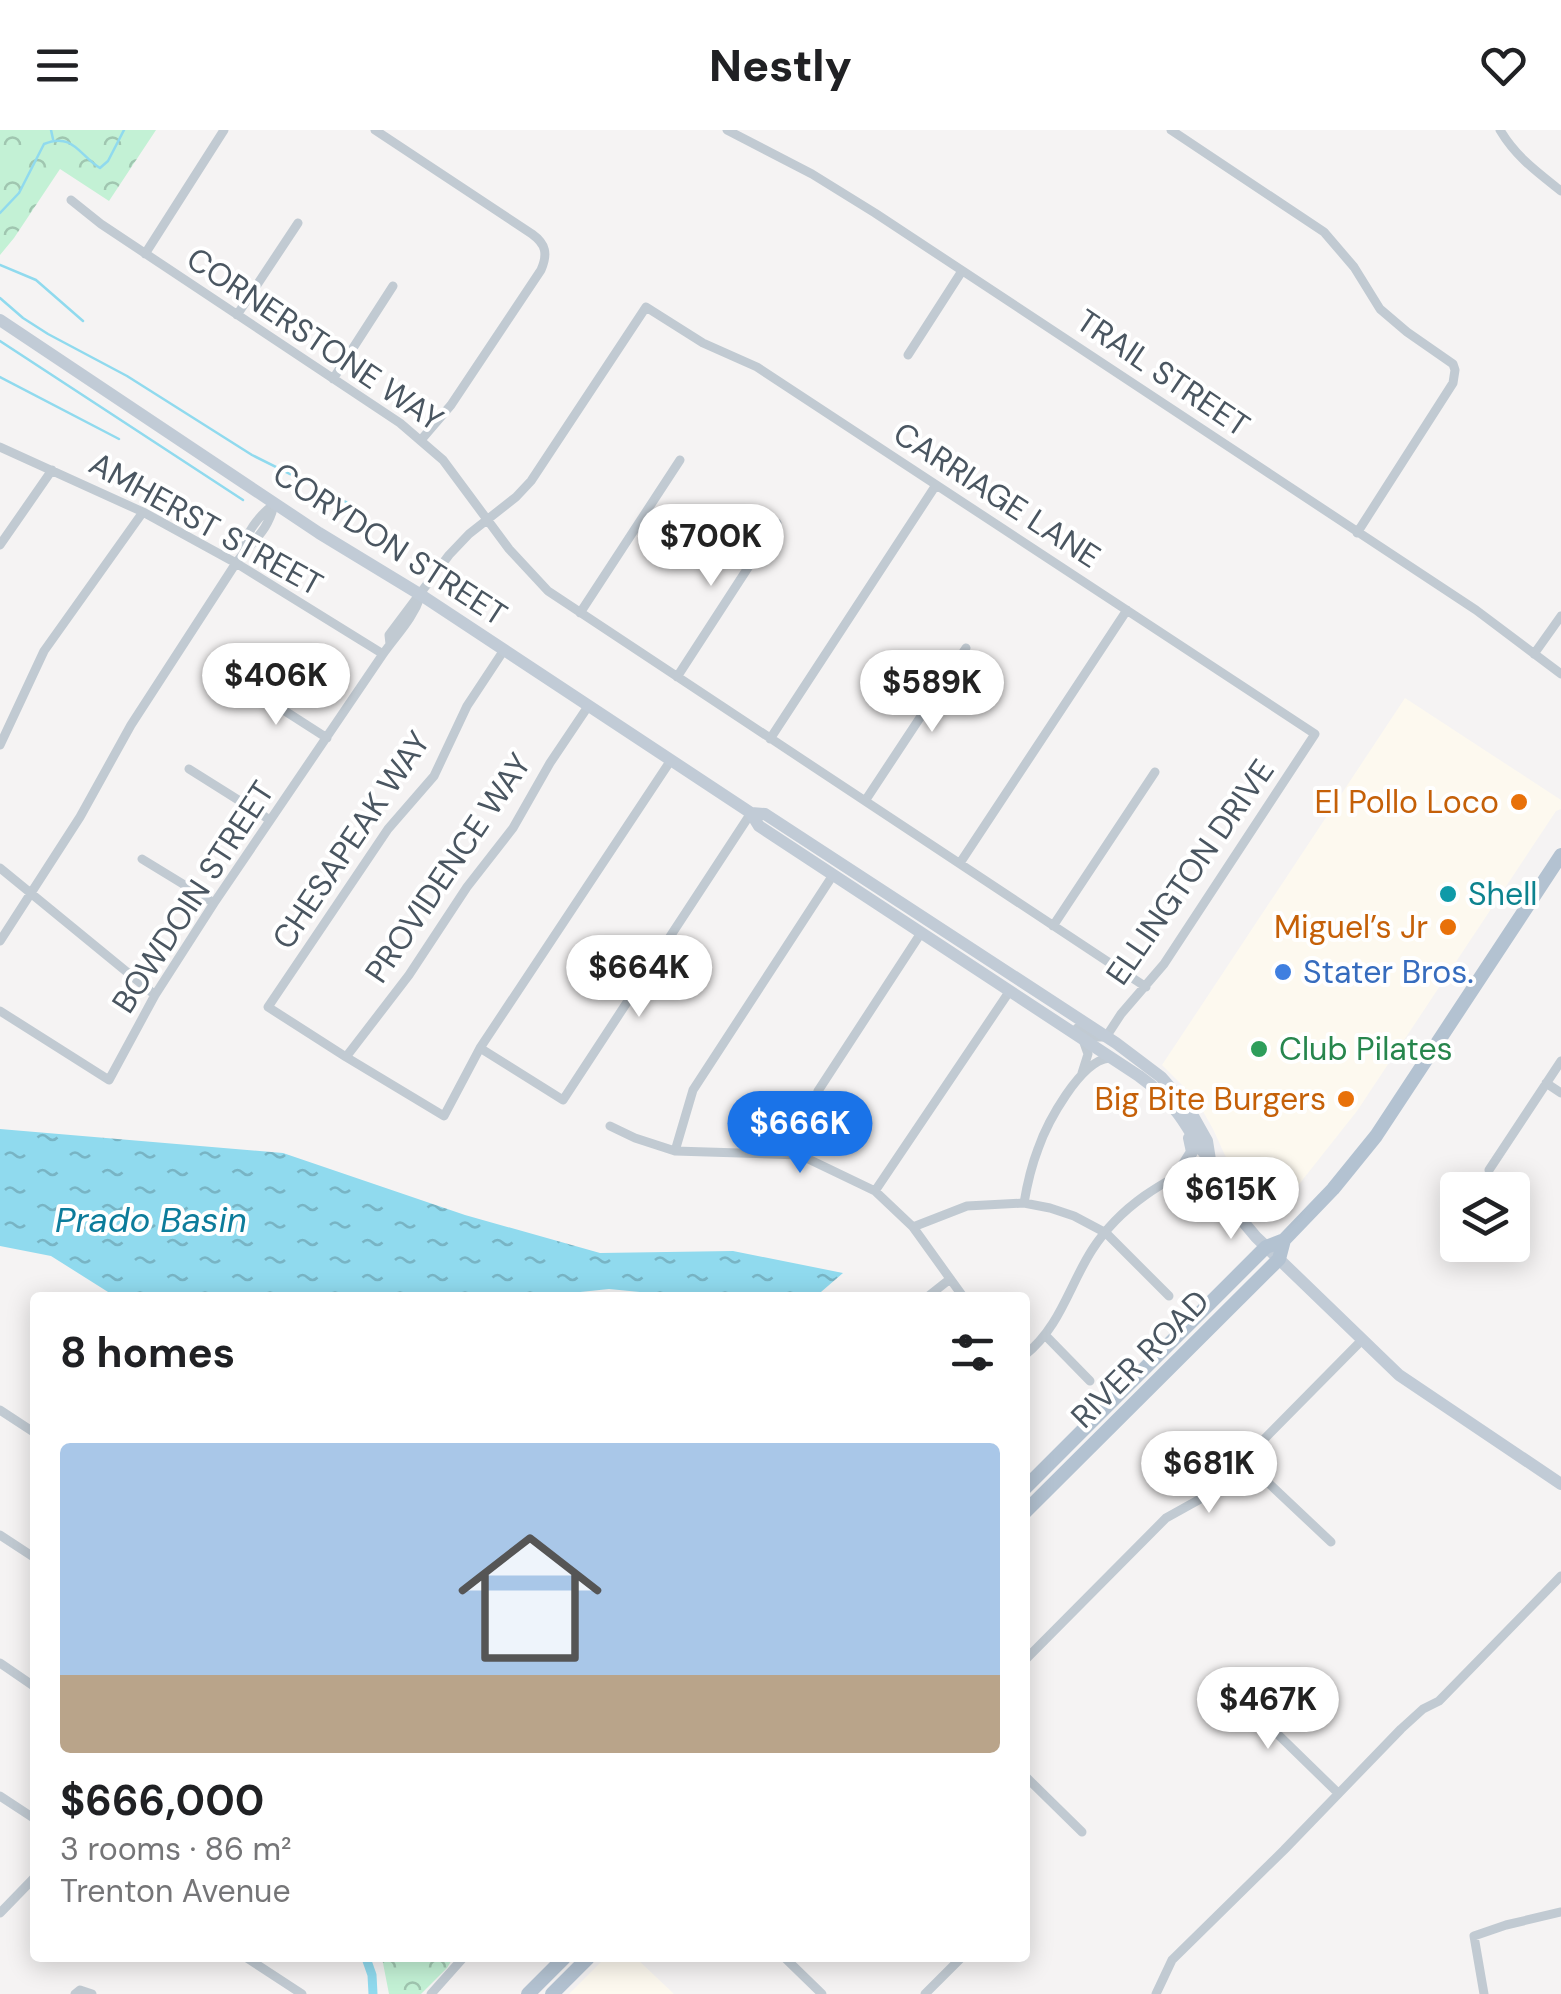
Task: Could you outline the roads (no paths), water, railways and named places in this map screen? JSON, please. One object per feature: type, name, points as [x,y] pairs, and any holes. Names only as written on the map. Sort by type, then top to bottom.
[{"type":"main road","name":"CORYDON STREET","points":[[0,320],[319,534],[422,594],[751,813],[758,826],[1111,1058],[1157,1090],[1210,1160]]},
{"type":"main road","name":"CORYDON STREET","points":[[751,813],[765,814],[1162,1077],[1189,1110],[1206,1141],[1230,1206],[1266,1248],[1399,1375],[1561,1484]]},
{"type":"main road","name":"RIVER ROAD","points":[[1030,1483],[1266,1248],[1284,1240],[1334,1188],[1376,1136],[1556,874],[1561,855]]},
{"type":"main road","points":[[1178,1113],[1192,1145],[1192,1152],[1178,1174]]},
{"type":"main road","points":[[1178,1174],[1202,1178],[1230,1206]]},
{"type":"main road","name":"RIVER ROAD","points":[[1030,1507],[1279,1259],[1284,1240]]},
{"type":"main road","points":[[528,1994],[560,1962]]},
{"type":"main road","points":[[552,1994],[584,1962]]},
{"type":"street","points":[[144,254],[224,130]]},
{"type":"street","points":[[375,130],[532,234],[546,250],[541,270],[451,404],[421,440]]},
{"type":"street","name":"TRAIL STREET","points":[[726,130],[851,197],[1476,610],[1561,674]]},
{"type":"street","points":[[1171,130],[1324,232],[1354,267],[1380,309],[1455,370],[1453,383],[1357,532]]},
{"type":"street","points":[[1500,130],[1524,161],[1560,187]]},
{"type":"street","name":"CORNERSTONE WAY","points":[[71,200],[144,254],[421,440],[442,460],[523,566],[548,591],[1146,987]]},
{"type":"street","points":[[237,315],[298,222]]},
{"type":"street","points":[[908,354],[962,270]]},
{"type":"street","points":[[333,379],[393,286]]},
{"type":"street","name":"CARRIAGE LANE","points":[[646,307],[703,343],[756,367],[1315,734]]},
{"type":"street","name":"BOWDOIN STREET","points":[[0,1011],[108,1080],[155,995],[390,644],[390,635],[410,605],[448,555],[531,481],[646,307]]},
{"type":"street","name":"AMHERST STREET","points":[[0,447],[144,512],[236,563],[383,654]]},
{"type":"street","points":[[580,612],[680,460]]},
{"type":"street","points":[[0,545],[52,470]]},
{"type":"street","points":[[770,739],[936,485]]},
{"type":"street","points":[[0,942],[80,817],[131,725],[244,552],[244,542],[263,512],[274,504]]},
{"type":"street","points":[[0,745],[44,652],[144,512]]},
{"type":"street","points":[[677,677],[777,523]]},
{"type":"street","points":[[960,863],[1127,610]]},
{"type":"street","points":[[1534,654],[1561,616]]},
{"type":"street","points":[[864,801],[966,648]]},
{"type":"street","name":"CHESAPEAK WAY","points":[[346,1057],[268,1006],[388,829],[434,776],[467,706],[504,650]]},
{"type":"street","points":[[246,686],[328,738]]},
{"type":"street","name":"PROVIDENCE WAY","points":[[346,1057],[409,976],[466,888],[513,828],[589,705]]},
{"type":"street","name":"ELLINGTON DRIVE","points":[[1106,1037],[1164,964],[1315,734]]},
{"type":"street","points":[[346,1057],[444,1116],[480,1048],[671,760]]},
{"type":"street","points":[[189,770],[270,820]]},
{"type":"street","points":[[1052,926],[1155,772]]},
{"type":"street","points":[[480,1048],[564,1100],[751,813]]},
{"type":"street","points":[[142,859],[214,903]]},
{"type":"street","points":[[0,868],[155,995]]},
{"type":"street","points":[[675,1151],[693,1090],[832,875]]},
{"type":"street","points":[[800,1154],[818,1091],[921,933]]},
{"type":"street","points":[[875,1191],[1009,992]]},
{"type":"street","name":"CORYDON STREET","points":[[1056,1020],[1064,1020],[1092,1037],[1106,1037]]},
{"type":"street","points":[[1081,1075],[1098,1060],[1111,1058],[1106,1051],[1106,1037]]},
{"type":"street","points":[[1024,1204],[1038,1148],[1081,1075],[1088,1054],[1082,1039]]},
{"type":"street","points":[[1489,1170],[1561,1061]]},
{"type":"street","points":[[1546,1083],[1561,1094]]},
{"type":"street","points":[[610,1126],[675,1151],[800,1154],[875,1191],[913,1227],[959,1292]]},
{"type":"street","points":[[1030,1351],[1058,1318],[1093,1249],[1131,1205],[1178,1174],[1210,1160]]},
{"type":"street","points":[[913,1227],[966,1206],[1024,1204],[1050,1208],[1106,1232],[1169,1296]]},
{"type":"street","points":[[934,1292],[950,1280]]},
{"type":"street","points":[[1046,1336],[1090,1381]]},
{"type":"street","points":[[1030,1655],[1166,1518],[1211,1493],[1362,1340]]},
{"type":"street","points":[[0,1410],[30,1430]]},
{"type":"street","points":[[1243,1459],[1332,1542]]},
{"type":"street","points":[[0,1535],[30,1555]]},
{"type":"street","points":[[1156,1994],[1172,1960],[1401,1728],[1439,1702],[1561,1576]]},
{"type":"street","points":[[0,1664],[30,1684]]},
{"type":"street","points":[[1225,1684],[1338,1793]]},
{"type":"street","points":[[1030,1781],[1082,1832]]},
{"type":"street","points":[[0,1796],[30,1816]]},
{"type":"street","points":[[0,1913],[30,1881]]},
{"type":"street","points":[[1484,1994],[1474,1936],[1561,1912]]},
{"type":"street","points":[[252,1962],[302,1994]]},
{"type":"street","points":[[431,1994],[459,1962]]},
{"type":"street","points":[[789,1962],[822,1994]]},
{"type":"street","points":[[925,1994],[957,1962]]},
{"type":"street","points":[[78,1992],[92,1994]]},
{"type":"water","name":"Prado Basin","points":[[0,1129],[283,1153],[465,1215],[600,1253],[733,1251],[843,1273],[821,1292],[108,1292],[51,1256],[0,1246]]},
{"type":"waterway","points":[[51,130],[53,139]]},
{"type":"waterway","points":[[0,213],[19,193],[44,144],[69,143],[100,168],[108,161],[124,130]]},
{"type":"waterway","points":[[0,265],[36,280],[83,321]]},
{"type":"waterway","points":[[0,298],[48,334],[127,376],[252,455],[358,508]]},
{"type":"waterway","points":[[0,341],[243,500]]},
{"type":"waterway","points":[[0,377],[119,439]]},
{"type":"waterway","points":[[367,1962],[373,1994]]},
{"type":"place","name":"El Pollo Loco","points":[[1519,802]]},
{"type":"place","name":"Shell","points":[[1448,894]]},
{"type":"place","name":"Miguel’s Jr","points":[[1448,927]]},
{"type":"place","name":"Stater Bros.","points":[[1283,972]]},
{"type":"place","name":"Club Pilates","points":[[1259,1049]]},
{"type":"place","name":"Big Bite Burgers","points":[[1346,1099]]}]
